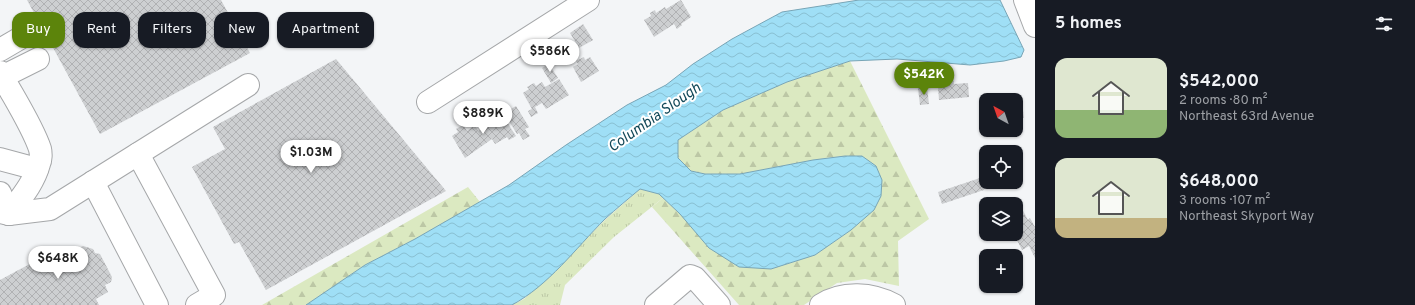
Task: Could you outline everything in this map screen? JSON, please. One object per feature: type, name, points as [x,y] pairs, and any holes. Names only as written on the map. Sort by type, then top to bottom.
[{"type":"street","points":[[428,102],[588,0]]},
{"type":"street","points":[[1025,0],[1035,26]]},
{"type":"street","points":[[0,50],[12,43]]},
{"type":"street","points":[[4,213],[23,194],[40,163],[40,151],[34,134],[1,75],[38,58]]},
{"type":"street","points":[[4,213],[50,209],[248,85]]},
{"type":"street","points":[[138,154],[214,295],[197,305]]},
{"type":"street","points":[[0,159],[37,169]]},
{"type":"street","points":[[93,182],[158,305]]},
{"type":"street","points":[[0,193],[4,213]]},
{"type":"street","points":[[656,305],[690,276],[695,278],[719,305]]},
{"type":"street","points":[[821,305],[835,299],[851,295],[868,296],[884,300],[894,305]]},
{"type":"green space","points":[[850,61],[929,219],[898,241],[899,286],[865,279],[837,283],[804,305],[739,305],[652,207],[663,198],[680,214],[771,269],[815,255],[851,230],[844,156],[813,160],[740,174],[705,174],[691,171],[678,158],[678,140],[723,110],[787,82]]},
{"type":"green space","points":[[468,187],[480,202],[415,239],[365,265],[306,305],[262,305]]},
{"type":"green space","points":[[640,189],[659,194],[663,198],[614,237],[565,285],[560,305],[512,305],[524,299],[606,219]]},
{"type":"water","name":"Columbia Slough","points":[[859,0],[1000,0],[1024,50],[1021,57],[1004,61],[970,65],[897,59],[850,61],[787,82],[723,110],[678,140],[678,158],[691,171],[705,174],[740,174],[813,160],[845,156],[862,156],[876,166],[882,180],[881,196],[874,210],[851,230],[815,255],[771,269],[739,267],[709,248],[680,214],[659,194],[640,189],[605,219],[550,277],[525,297],[512,305],[306,305],[365,265],[415,239],[509,185],[627,105],[666,85],[693,64],[732,39],[782,12]]},
{"type":"building","points":[[27,0],[221,0],[228,12],[214,12],[214,48],[247,48],[250,53],[100,134],[53,48],[65,48],[65,12],[34,12]]},
{"type":"building","points":[[681,0],[691,17],[677,29],[674,24],[654,37],[644,20],[651,16],[650,13],[655,10],[656,13]]},
{"type":"building","points":[[583,24],[593,40],[579,48],[570,33]]},
{"type":"building","points":[[584,57],[585,60],[590,57],[599,71],[581,82],[573,67],[578,64],[576,61]]},
{"type":"building","points":[[336,59],[446,191],[266,290],[239,242],[234,244],[192,167],[225,149],[213,127]]},
{"type":"building","points":[[549,64],[558,78],[551,83],[542,68]]},
{"type":"building","points":[[953,78],[954,84],[968,83],[969,97],[939,100],[938,87],[944,86],[944,79]]},
{"type":"building","points":[[559,79],[569,95],[546,109],[542,103],[535,107],[538,113],[531,117],[528,111],[532,109],[523,93],[529,89],[527,87],[534,83],[536,86],[542,82],[545,87]]},
{"type":"building","points":[[927,87],[929,104],[920,105],[918,88]]},
{"type":"building","points":[[516,106],[529,127],[525,129],[530,136],[523,140],[519,133],[517,134],[504,113]]},
{"type":"building","points":[[501,113],[516,136],[509,140],[507,137],[495,144],[492,139],[465,158],[452,136],[458,132],[456,129],[463,125],[467,131],[475,125],[478,131],[484,127],[482,124]]},
{"type":"building","points":[[979,178],[979,189],[984,190],[942,204],[938,192]]},
{"type":"building","points":[[1023,211],[1028,220],[1030,218],[1035,227],[1035,258],[1029,246],[1022,249],[1018,241],[1023,241]]},
{"type":"building","points":[[63,246],[67,255],[83,246],[93,249],[95,253],[100,254],[112,277],[111,282],[105,285],[108,292],[96,299],[99,305],[0,305],[0,280]]}]
